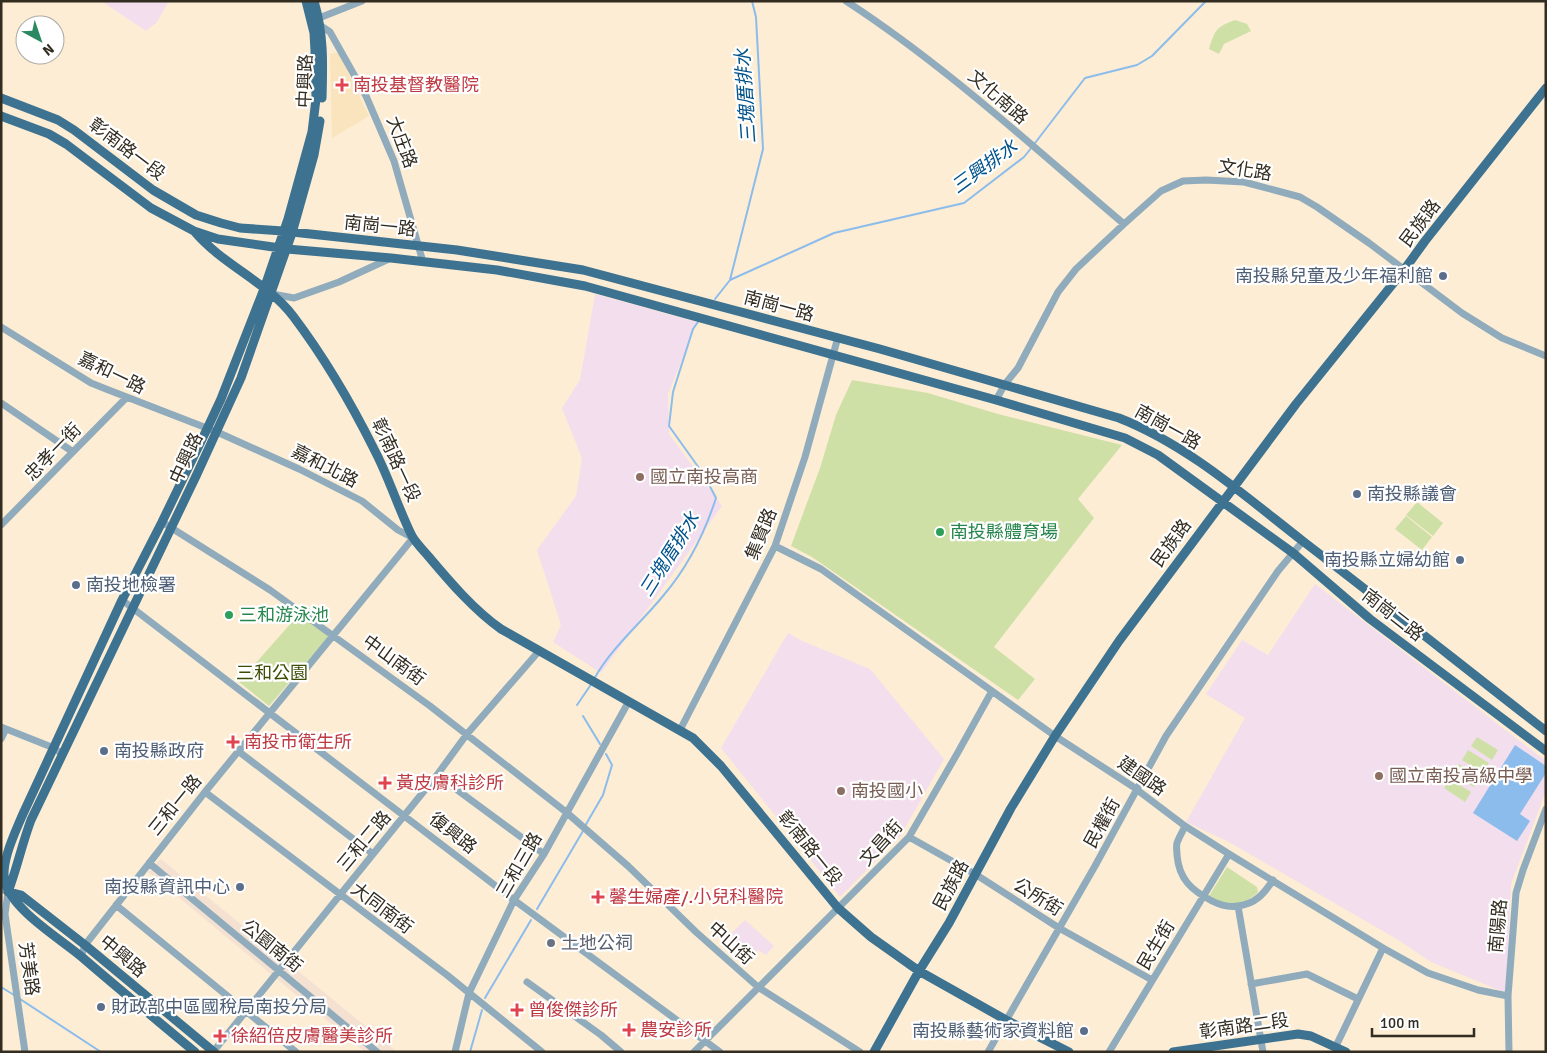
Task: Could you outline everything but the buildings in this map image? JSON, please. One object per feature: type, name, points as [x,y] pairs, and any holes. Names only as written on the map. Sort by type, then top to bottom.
[{"type":"main road","name":"大庄路","points":[[306,1],[317,21]]},
{"type":"main road","name":"大庄路","points":[[314,1],[317,21]]},
{"type":"main road","name":"中興路","points":[[288,232],[312,132],[316,99],[314,33],[317,21]]},
{"type":"main road","name":"中興路","points":[[5,891],[16,870],[23,840],[31,820],[216,432],[244,369],[318,136],[323,68],[317,21]]},
{"type":"main road","name":"民族路","points":[[874,1052],[919,971],[949,923],[1011,808],[1055,736],[1119,641],[1323,369],[1404,270],[1546,88]]},
{"type":"main road","name":"彰南路一段","points":[[1,98],[58,120],[153,190],[196,215],[240,228],[288,232]]},
{"type":"main road","name":"彰南路一段","points":[[1,116],[49,134],[66,144],[151,208],[194,230],[225,240],[282,248]]},
{"type":"main road","name":"彰南路一段","points":[[194,230],[219,256],[268,291],[293,316],[328,367],[378,455],[413,538],[442,572],[490,622],[698,742],[722,766],[838,908],[871,936],[919,971],[1006,1020]]},
{"type":"main road","name":"南崗一路","points":[[288,232],[475,253],[583,270],[838,337],[1119,418],[1145,428],[1177,447],[1234,487]]},
{"type":"main road","name":"南崗一路","points":[[282,248],[391,258],[531,275],[585,286],[996,400],[1125,438],[1158,455],[1222,502]]},
{"type":"main road","name":"中興路","points":[[195,1052],[28,915],[5,891],[4,868],[12,839],[22,816],[122,600],[207,429],[268,291]]},
{"type":"main road","name":"南崗二路","points":[[1234,487],[1546,731]]},
{"type":"main road","name":"南崗二路","points":[[1222,502],[1293,553],[1370,619],[1546,751]]},
{"type":"main road","points":[[22,816],[31,820]]},
{"type":"main road","name":"中興路","points":[[5,891],[21,896],[85,945],[213,1052]]},
{"type":"main road","points":[[123,992],[131,983]]},
{"type":"main road","points":[[1006,1020],[1069,1052]]},
{"type":"main road","name":"彰南路二段","points":[[1173,1052],[1298,1034],[1311,1036],[1346,1052]]},
{"type":"street","points":[[317,21],[362,1]]},
{"type":"street","name":"文化南路","points":[[846,1],[890,30],[952,77],[1124,224]]},
{"type":"street","name":"大庄路","points":[[317,21],[330,32],[366,96],[394,161],[423,262]]},
{"type":"street","name":"文化路","points":[[996,400],[1005,384],[1018,368],[1058,292],[1076,270],[1161,191],[1183,181],[1244,182],[1300,197],[1369,243],[1462,313],[1502,338],[1546,356]]},
{"type":"street","points":[[268,291],[294,298],[339,282],[391,258]]},
{"type":"street","name":"嘉和一路","points":[[1,327],[91,382],[126,398],[216,432]]},
{"type":"street","name":"集賢路","points":[[680,730],[776,546],[805,457],[838,337]]},
{"type":"street","name":"忠孝一街","points":[[1,526],[126,398]]},
{"type":"street","points":[[1,403],[74,452]]},
{"type":"street","name":"嘉和北路","points":[[216,432],[300,469],[362,501],[398,530],[413,538]]},
{"type":"street","name":"中山南街","points":[[162,522],[270,590],[334,635],[467,734],[566,812],[593,836]]},
{"type":"street","name":"三和一路","points":[[81,957],[85,945],[205,792],[271,714],[413,538]]},
{"type":"street","name":"民權街","points":[[988,1052],[1138,790],[1166,736],[1278,571],[1303,540]]},
{"type":"street","name":"建國路","points":[[776,546],[820,569],[1055,736],[1138,790],[1185,826],[1229,854],[1383,948],[1428,973],[1478,990],[1508,996]]},
{"type":"street","name":"復興路","points":[[122,600],[514,900],[720,1052]]},
{"type":"street","name":"三和二路","points":[[213,1052],[339,894],[405,815],[467,734],[539,651]]},
{"type":"street","name":"文昌街","points":[[694,1052],[909,838],[992,692]]},
{"type":"street","name":"三和三路","points":[[455,1052],[470,993],[514,900],[544,854],[629,701]]},
{"type":"street","points":[[1,739],[4,728],[54,748],[62,754]]},
{"type":"street","points":[[238,751],[373,854]]},
{"type":"street","points":[[437,774],[544,854]]},
{"type":"street","name":"大同南街","points":[[205,792],[470,993],[542,1052]]},
{"type":"street","name":"南陽路","points":[[1509,1052],[1508,996],[1516,893],[1546,808]]},
{"type":"street","points":[[1185,826],[1177,844],[1178,864],[1182,876],[1195,892],[1226,906],[1238,906],[1259,898],[1265,893],[1273,880]]},
{"type":"street","name":"中山街","points":[[593,836],[758,987],[860,1052]]},
{"type":"street","name":"公所街","points":[[909,838],[975,874],[1059,928],[1152,980]]},
{"type":"street","name":"民生街","points":[[1109,1052],[1229,854]]},
{"type":"street","name":"公園南街","points":[[149,863],[377,1052]]},
{"type":"street","name":"芳美路","points":[[5,891],[4,914],[24,1052]]},
{"type":"street","points":[[116,905],[296,1052]]},
{"type":"street","points":[[1238,906],[1263,1052]]},
{"type":"street","points":[[1336,1046],[1383,948]]},
{"type":"street","points":[[1251,984],[1307,974],[1358,999]]},
{"type":"street","points":[[527,982],[601,1035],[621,1052]]},
{"type":"shaded area","points":[[101,1],[169,1],[157,22],[146,31]]},
{"type":"shaded area","name":"南投基督教醫院","points":[[338,52],[369,116],[332,138],[330,54]]},
{"type":"shaded area","name":"國立南投高商","points":[[595,294],[697,322],[668,394],[669,434],[722,506],[601,673],[553,642],[561,625],[537,550],[576,496],[582,458],[562,408],[580,380]]},
{"type":"shaded area","name":"國立南投高級中學","points":[[1315,584],[1546,761],[1546,791],[1511,884],[1506,993],[1431,962],[1400,941],[1227,841],[1186,822],[1245,718],[1206,694],[1242,640],[1268,655]]},
{"type":"shaded area","name":"南投國小","points":[[788,633],[800,640],[870,669],[944,759],[901,835],[840,897],[795,840],[798,832],[792,824],[782,824],[721,748]]},
{"type":"shaded area","points":[[161,859],[397,1052],[365,1052],[148,872]]},
{"type":"shaded area","points":[[745,920],[774,946],[766,955],[758,950],[746,961],[722,942]]},
{"type":"green space","points":[[1235,20],[1247,24],[1251,31],[1224,44],[1219,54],[1209,49],[1217,30]]},
{"type":"green space","name":"南投縣體育場","points":[[852,380],[928,393],[998,414],[1122,445],[1078,499],[1094,518],[994,647],[1035,679],[1018,700],[812,557],[791,546],[820,468],[836,415]]},
{"type":"green space","points":[[1417,502],[1443,523],[1433,536],[1406,515]]},
{"type":"green space","points":[[1406,516],[1432,537],[1422,550],[1395,529]]},
{"type":"green space","name":"三和公園","points":[[300,613],[330,635],[269,706],[239,682]]},
{"type":"green space","points":[[1477,737],[1498,750],[1492,760],[1471,746]]},
{"type":"green space","points":[[1468,750],[1489,763],[1483,773],[1462,760]]},
{"type":"green space","points":[[1459,764],[1480,778],[1474,787],[1453,774]]},
{"type":"green space","points":[[1450,779],[1471,792],[1465,802],[1444,788]]},
{"type":"green space","points":[[1227,867],[1257,887],[1258,892],[1247,901],[1233,905],[1224,904],[1209,896]]},
{"type":"water","points":[[1515,745],[1546,766],[1546,773],[1520,814],[1530,821],[1517,841],[1473,813]]},
{"type":"waterway","name":"三塊厝排水","points":[[715,299],[730,280],[763,149],[756,17],[752,1]]},
{"type":"waterway","name":"三興排水","points":[[1035,143],[1085,78],[1137,65],[1152,56],[1206,1]]},
{"type":"waterway","name":"三興排水","points":[[730,280],[834,233],[964,203],[1024,157],[1032,147]]},
{"type":"waterway","name":"三塊厝排水","points":[[594,679],[609,656],[663,596],[680,574],[701,537],[716,498],[704,475],[669,426],[673,392],[693,329],[698,322]]},
{"type":"waterway","name":"三塊厝排水","points":[[577,705],[592,683]]},
{"type":"waterway","name":"三塊厝排水","points":[[583,716],[600,744]]},
{"type":"waterway","name":"三塊厝排水","points":[[585,826],[603,795],[612,765],[606,754]]},
{"type":"waterway","name":"三塊厝排水","points":[[537,909],[583,831]]},
{"type":"waterway","name":"三塊厝排水","points":[[485,998],[531,920]]},
{"type":"waterway","points":[[1,987],[14,995]]},
{"type":"waterway","points":[[20,999],[101,1052]]},
{"type":"waterway","name":"三塊厝排水","points":[[470,1052],[482,1010]]},
{"type":"place","name":"南投基督教醫院","points":[[342,85]]},
{"type":"place","name":"南投縣兒童及少年福利館","points":[[1443,276]]},
{"type":"place","name":"國立南投高商","points":[[640,477]]},
{"type":"place","name":"南投縣議會","points":[[1357,494]]},
{"type":"place","name":"南投縣體育場","points":[[940,532]]},
{"type":"place","name":"南投縣立婦幼館","points":[[1460,560]]},
{"type":"place","name":"南投地檢署","points":[[76,585]]},
{"type":"place","name":"三和游泳池","points":[[229,615]]},
{"type":"place","name":"南投市衛生所","points":[[233,742]]},
{"type":"place","name":"南投縣政府","points":[[104,751]]},
{"type":"place","name":"國立南投高級中學","points":[[1379,776]]},
{"type":"place","name":"黃皮膚科診所","points":[[385,783]]},
{"type":"place","name":"南投國小","points":[[841,791]]},
{"type":"place","name":"南投縣資訊中心","points":[[240,887]]},
{"type":"place","name":"馨生婦產/.小兒科醫院","points":[[598,897]]},
{"type":"place","name":"土地公祠","points":[[551,943]]},
{"type":"place","name":"財政部中區國稅局南投分局","points":[[101,1007]]},
{"type":"place","name":"曾俊傑診所","points":[[517,1010]]},
{"type":"place","name":"農安診所","points":[[629,1030]]},
{"type":"place","name":"南投縣藝術家資料館","points":[[1084,1031]]},
{"type":"place","name":"徐紹倍皮膚醫美診所","points":[[220,1036]]}]
